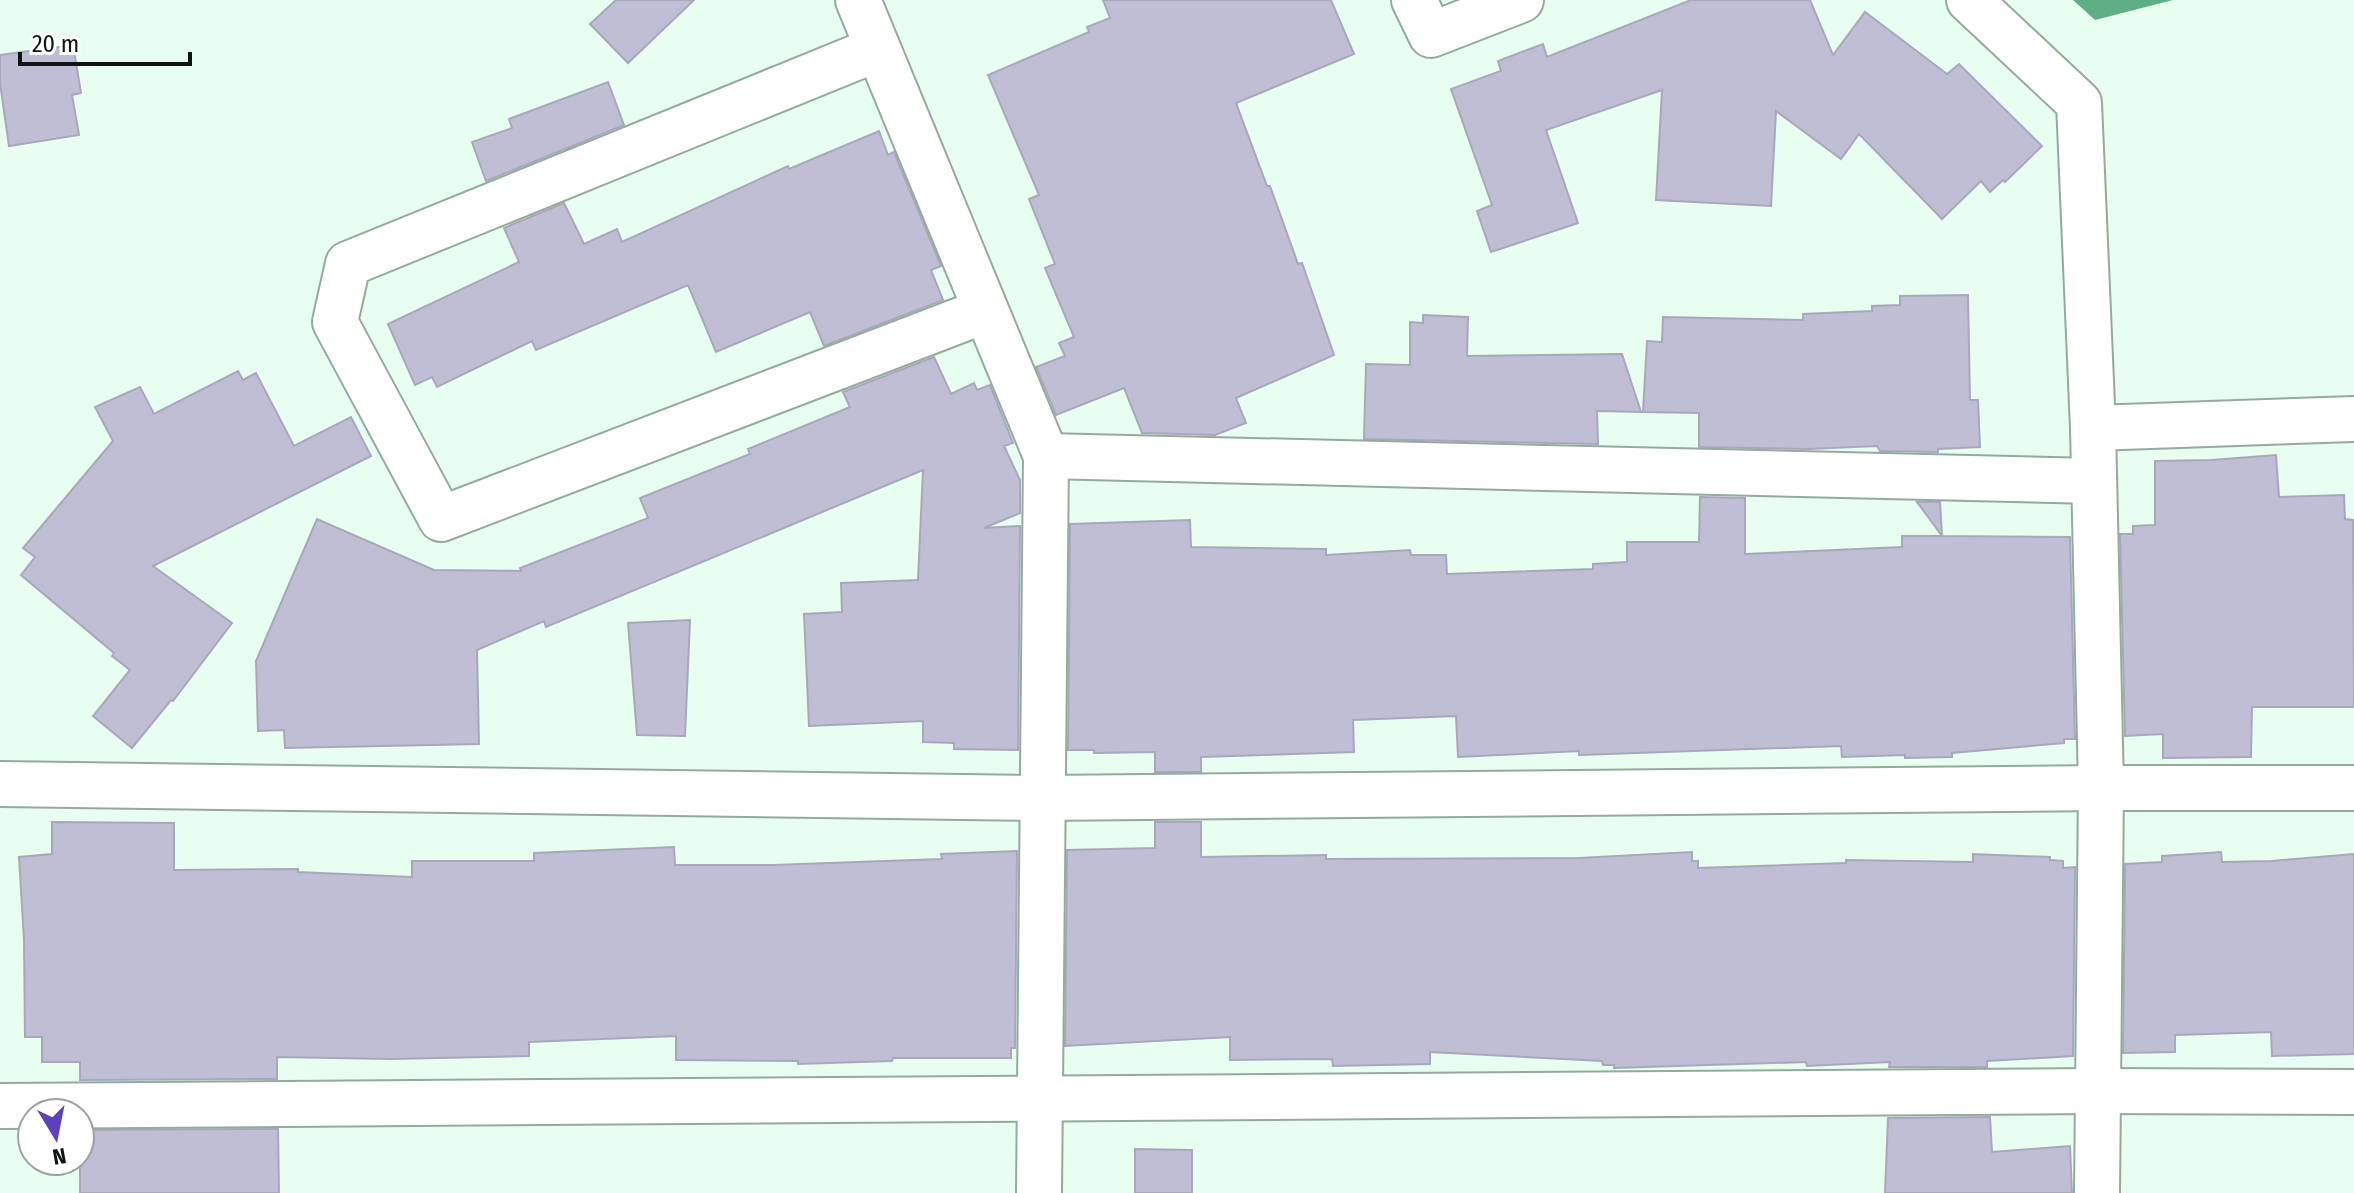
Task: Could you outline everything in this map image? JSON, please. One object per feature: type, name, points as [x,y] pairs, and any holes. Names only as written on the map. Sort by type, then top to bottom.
[{"type":"street","points":[[858,0],[1046,456],[1039,1193]]},
{"type":"street","points":[[1414,0],[1431,35],[1521,0]]},
{"type":"street","points":[[1969,0],[2079,103],[2093,428],[2101,788],[2097,1193]]},
{"type":"street","points":[[877,49],[348,264],[335,322],[441,519],[984,311]]},
{"type":"street","points":[[2093,428],[2354,419]]},
{"type":"street","points":[[1046,456],[2093,481]]},
{"type":"street","points":[[0,784],[1043,798],[2354,788]]},
{"type":"street","points":[[0,1106],[2096,1091],[2354,1092]]},
{"type":"shaded area","points":[[2073,0],[2173,0],[2095,20]]},
{"type":"building","points":[[616,0],[694,0],[628,63],[590,24]]},
{"type":"building","points":[[1103,0],[1331,0],[1354,54],[1236,103],[1298,264],[1302,263],[1334,355],[1236,398],[1246,423],[1215,435],[1142,433],[1124,388],[1056,415],[1036,367],[1065,356],[1059,343],[1074,337],[1045,268],[1055,264],[1029,199],[1039,195],[988,75],[1089,32],[1087,27],[1110,18]]},
{"type":"building","points":[[1691,0],[1810,0],[1833,55],[1865,12],[1947,74],[1959,64],[2042,146],[2005,182],[2003,180],[1990,192],[1981,181],[1942,219],[1859,134],[1841,159],[1776,111],[1771,206],[1656,200],[1662,90],[1546,130],[1578,223],[1491,252],[1477,211],[1492,205],[1451,89],[1501,71],[1498,61],[1543,44],[1547,57]]},
{"type":"building","points":[[73,45],[81,93],[72,95],[79,135],[9,146],[0,83],[0,55]]},
{"type":"building","points":[[608,82],[624,125],[486,181],[472,142],[512,128],[509,119]]},
{"type":"building","points":[[879,131],[888,155],[894,152],[941,266],[931,270],[943,300],[824,346],[810,312],[716,352],[688,285],[536,350],[532,341],[437,387],[432,377],[415,385],[388,324],[519,262],[504,228],[564,203],[584,244],[617,229],[622,242],[788,166],[789,169]]},
{"type":"building","points":[[1968,295],[1970,400],[1978,400],[1980,447],[1938,449],[1938,452],[1880,451],[1877,446],[1808,449],[1699,447],[1699,413],[1643,412],[1647,341],[1662,342],[1663,317],[1803,320],[1803,314],[1872,311],[1872,306],[1900,305],[1900,296]]},
{"type":"building","points":[[1423,315],[1468,317],[1467,356],[1622,354],[1641,412],[1597,411],[1598,444],[1364,439],[1366,364],[1410,365],[1410,322],[1423,323]]},
{"type":"building","points":[[934,357],[951,394],[974,383],[977,390],[990,385],[1013,443],[1004,446],[1020,480],[1020,513],[984,528],[1020,526],[1018,750],[954,749],[954,743],[923,742],[923,721],[809,726],[804,614],[842,612],[841,583],[918,580],[923,470],[546,627],[544,621],[477,650],[479,744],[285,748],[284,730],[258,731],[256,661],[317,519],[434,570],[521,571],[520,568],[648,518],[640,498],[750,454],[748,449],[850,407],[843,392]]},
{"type":"building","points":[[238,371],[243,380],[256,373],[294,446],[351,417],[371,456],[153,566],[232,623],[173,701],[132,748],[93,716],[130,670],[21,575],[35,557],[23,548],[113,441],[95,407],[140,387],[154,414]]},
{"type":"building","points":[[2276,455],[2279,497],[2344,495],[2345,519],[2353,520],[2354,707],[2252,707],[2251,757],[2163,758],[2163,734],[2125,736],[2120,534],[2133,534],[2133,526],[2155,525],[2155,461]]},
{"type":"building","points":[[1700,497],[1745,498],[1745,554],[1902,547],[1902,536],[2070,537],[2075,739],[2064,739],[2064,743],[1952,753],[1952,757],[1842,757],[1841,746],[1579,755],[1579,751],[1458,757],[1456,716],[1353,720],[1354,752],[1201,757],[1201,772],[1155,772],[1155,752],[1094,753],[1094,750],[1068,750],[1070,524],[1190,520],[1191,547],[1326,549],[1326,555],[1410,550],[1411,555],[1446,555],[1447,574],[1593,569],[1593,564],[1627,562],[1627,542],[1699,542]]},
{"type":"building","points":[[1917,502],[1940,502],[1942,536]]},
{"type":"building","points":[[690,620],[685,736],[637,735],[628,623]]},
{"type":"building","points":[[52,822],[174,823],[174,870],[298,869],[298,872],[412,877],[412,861],[534,861],[534,853],[674,847],[675,865],[773,865],[942,859],[941,854],[1017,851],[1015,1048],[1011,1048],[1011,1058],[893,1058],[892,1061],[798,1064],[798,1061],[676,1060],[676,1036],[529,1042],[529,1056],[391,1059],[277,1057],[277,1079],[80,1080],[80,1062],[42,1062],[42,1037],[25,1037],[19,857],[52,854]]},
{"type":"building","points":[[1155,822],[1201,822],[1201,857],[1579,858],[1692,852],[1692,861],[1698,861],[1698,868],[1846,863],[1846,860],[1973,862],[1973,854],[2050,857],[2050,860],[2063,861],[2063,868],[2075,867],[2073,1056],[1987,1061],[1987,1067],[1889,1067],[1890,1062],[1807,1066],[1806,1062],[1614,1068],[1614,1065],[1603,1065],[1602,1061],[1430,1052],[1430,1064],[1333,1066],[1332,1059],[1230,1060],[1230,1037],[1065,1046],[1067,850],[1155,848]]},
{"type":"building","points":[[2221,852],[2222,862],[2354,854],[2354,1054],[2272,1056],[2271,1032],[2175,1035],[2175,1052],[2123,1053],[2125,864],[2162,862],[2162,856]]},
{"type":"building","points":[[1990,1117],[1992,1152],[2070,1146],[2072,1193],[1885,1193],[1888,1118]]},
{"type":"building","points":[[278,1129],[279,1193],[80,1193],[80,1177],[96,1177],[96,1130]]},
{"type":"building","points":[[1135,1149],[1192,1150],[1192,1193],[1135,1193]]}]
